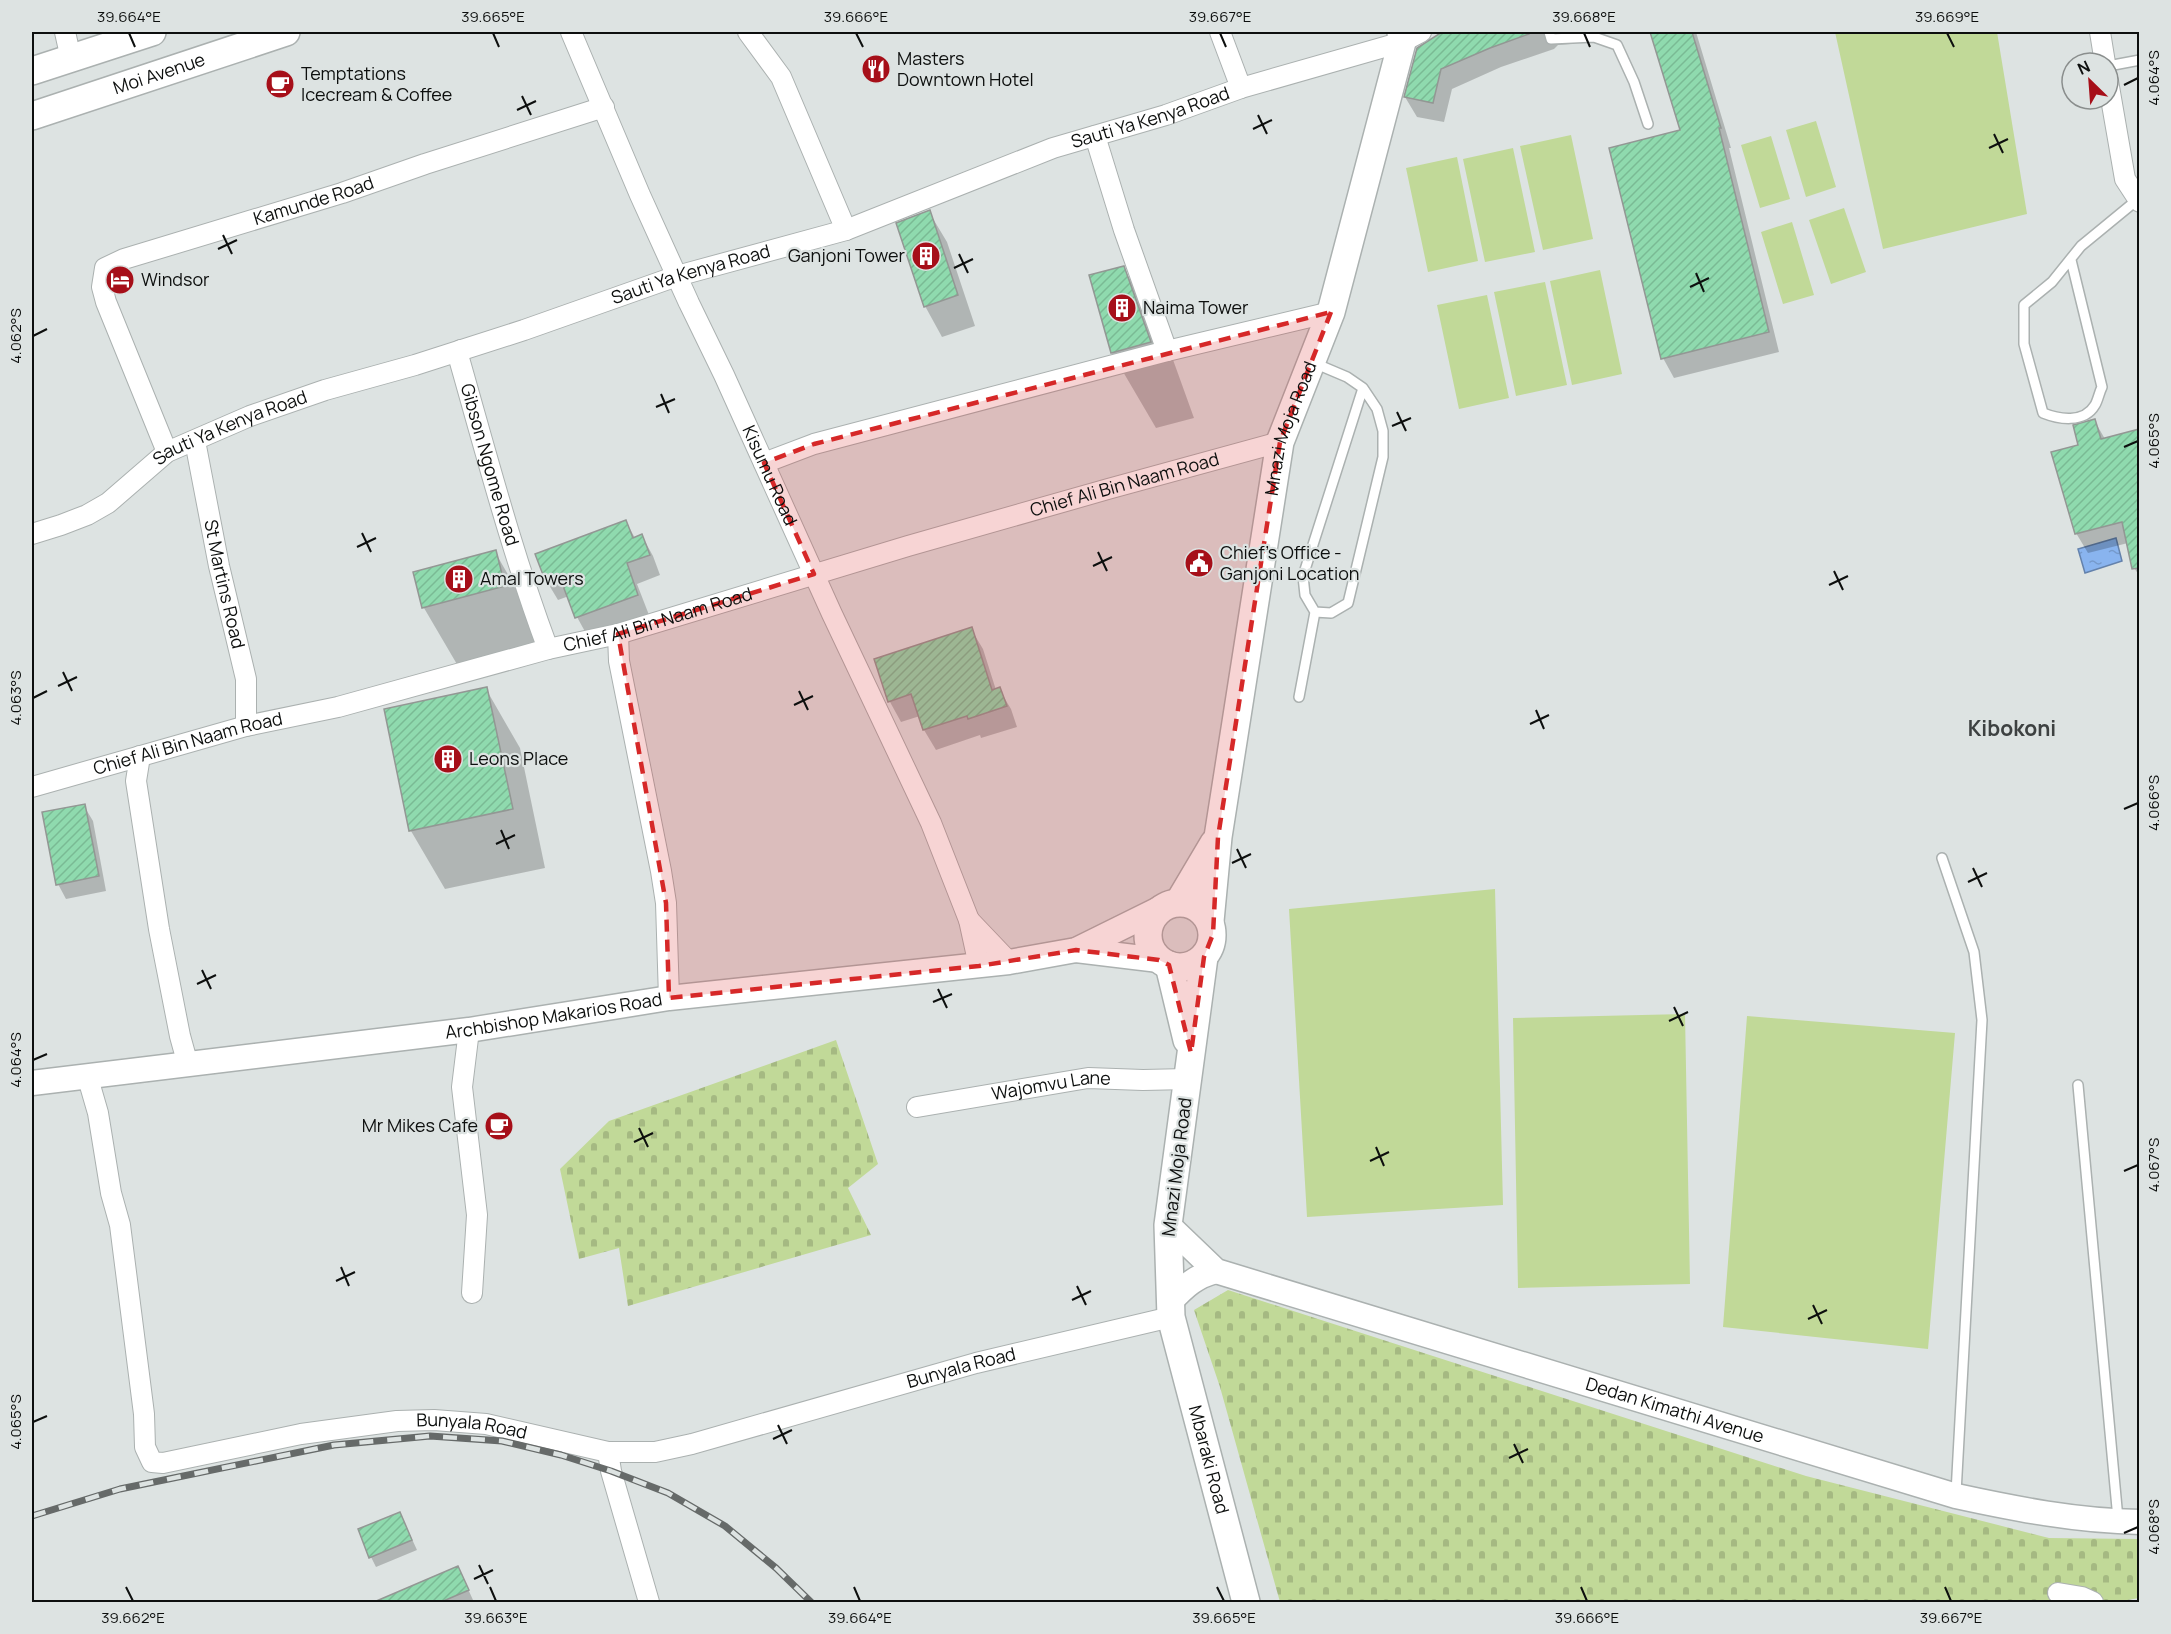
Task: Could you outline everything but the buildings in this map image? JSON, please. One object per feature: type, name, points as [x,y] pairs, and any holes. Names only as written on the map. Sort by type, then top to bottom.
[{"type":"main road","points":[[32,71],[152,32]]},
{"type":"main road","name":"Moi Avenue","points":[[32,116],[286,32]]},
{"type":"main road","name":"Mnazi Moja Road","points":[[1210,921],[1218,837],[1280,442],[1331,312],[1408,35]]},
{"type":"main road","points":[[1189,1066],[1164,963],[1149,943],[1149,924],[1170,905],[1218,837]]},
{"type":"main road","points":[[1164,963],[1181,968],[1194,965],[1211,947],[1213,934],[1210,921],[1203,911],[1192,904],[1170,905]]},
{"type":"main road","name":"Mnazi Moja Road","points":[[1171,1309],[1168,1226],[1204,957]]},
{"type":"main road","name":"Mbaraki Road","points":[[1171,1309],[1246,1602]]},
{"type":"street","points":[[65,32],[71,59]]},
{"type":"street","name":"Kisumu Road","points":[[572,32],[677,276],[930,823],[969,920],[979,966]]},
{"type":"street","points":[[748,32],[781,77],[846,230]]},
{"type":"street","points":[[1220,32],[1241,88]]},
{"type":"street","points":[[2100,32],[2104,51]]},
{"type":"street","name":"Sauti Ya Kenya Road","points":[[32,534],[87,515],[108,502],[167,452],[287,402],[415,365],[596,306],[677,276],[846,230],[1053,148],[1166,115],[1241,88],[1408,35]]},
{"type":"street","name":"Kamunde Road","points":[[167,452],[106,302],[102,287],[105,268],[124,259],[342,193],[604,107]]},
{"type":"street","points":[[2113,111],[2125,179],[2138,201]]},
{"type":"street","points":[[1095,136],[1124,230],[1167,351]]},
{"type":"street","points":[[764,463],[814,444],[1167,351],[1331,312]]},
{"type":"street","name":"Gibson Ngome Road","points":[[461,350],[458,354],[521,576],[548,649]]},
{"type":"street","name":"St Martins Road","points":[[195,441],[219,566],[246,679],[246,726]]},
{"type":"street","name":"Chief Ali Bin Naam Road","points":[[32,787],[246,726],[338,706],[548,649],[618,634],[814,574],[1280,442]]},
{"type":"street","points":[[618,634],[619,661],[666,903],[669,998]]},
{"type":"street","points":[[140,756],[136,781],[159,929],[188,1065]]},
{"type":"street","points":[[1076,950],[1170,905]]},
{"type":"street","name":"Kisumu Road","points":[[969,920],[1009,962]]},
{"type":"street","points":[[1076,950],[1164,963]]},
{"type":"street","name":"Archbishop Makarios Road","points":[[32,1083],[470,1030],[669,998],[979,966],[1076,950]]},
{"type":"street","points":[[470,1030],[462,1087],[477,1215],[472,1293]]},
{"type":"street","name":"Wajomvu Lane","points":[[917,1107],[1088,1078],[1143,1080],[1189,1066]]},
{"type":"street","name":"Bunyala Road","points":[[87,1075],[98,1113],[111,1194],[120,1225],[144,1414],[145,1447],[152,1462],[163,1463],[301,1434],[397,1420],[486,1424],[608,1452],[655,1452],[692,1444],[1171,1309]]},
{"type":"street","name":"Dedan Kimathi Avenue","points":[[1168,1226],[1216,1271],[1956,1496],[2078,1518],[2129,1522]]},
{"type":"street","points":[[1171,1309],[1189,1282],[1216,1271]]},
{"type":"street","points":[[608,1452],[611,1471],[649,1602]]},
{"type":"street","points":[[2058,1593],[2082,1597],[2093,1602]]},
{"type":"lane","points":[[1549,32],[1551,39],[1593,37],[1617,45],[1634,82],[1648,124]]},
{"type":"lane","points":[[2120,62],[2139,60]]},
{"type":"lane","points":[[2071,260],[2102,387],[2094,407],[2079,417],[2058,419],[2043,412],[2034,383],[2024,344],[2024,305],[2052,282],[2081,246],[2138,201]]},
{"type":"lane","points":[[1312,362],[1347,377],[1363,388],[1377,409],[1383,431],[1383,457],[1348,603],[1331,613],[1316,612]]},
{"type":"lane","points":[[1299,697],[1316,612],[1305,595],[1303,576],[1363,388]]},
{"type":"lane","points":[[1942,858],[1974,952],[1982,1020],[1956,1496]]},
{"type":"lane","points":[[2078,1085],[2129,1522]]},
{"type":"highlighted area","points":[[1331,312],[1280,442],[1218,837],[1213,934],[1204,957],[1191,1053],[1169,965],[1159,960],[1076,950],[979,966],[669,998],[666,903],[618,634],[814,574],[764,463],[814,444]]},
{"type":"green space","points":[[1835,32],[1997,32],[2027,214],[1883,249]]},
{"type":"green space","points":[[1816,121],[1836,187],[1806,197],[1786,130]]},
{"type":"green space","points":[[1571,135],[1593,239],[1543,250],[1520,146]]},
{"type":"green space","points":[[1771,136],[1790,199],[1760,208],[1741,145]]},
{"type":"green space","points":[[1513,148],[1535,252],[1485,262],[1463,159]]},
{"type":"green space","points":[[1457,157],[1478,261],[1428,272],[1406,168]]},
{"type":"green space","points":[[1844,208],[1866,272],[1831,284],[1809,220]]},
{"type":"green space","points":[[1792,222],[1814,295],[1783,304],[1761,232]]},
{"type":"green space","points":[[1600,270],[1622,374],[1572,385],[1550,281]]},
{"type":"green space","points":[[1545,282],[1567,385],[1516,396],[1494,292]]},
{"type":"green space","points":[[1487,295],[1509,398],[1459,409],[1437,305]]},
{"type":"green space","points":[[1495,889],[1503,1205],[1307,1217],[1289,909]]},
{"type":"green space","points":[[1685,1014],[1690,1284],[1518,1288],[1513,1018]]},
{"type":"green space","points":[[1747,1016],[1955,1033],[1928,1349],[1723,1327]]},
{"type":"green space","points":[[836,1040],[878,1164],[848,1188],[871,1235],[628,1306],[619,1248],[579,1259],[560,1169],[609,1121]]},
{"type":"green space","points":[[1228,1290],[1806,1476],[2049,1538],[2139,1539],[2139,1598],[2116,1602],[1280,1602],[1220,1387],[1194,1310]]},
{"type":"water","points":[[2116,538],[2122,561],[2085,573],[2078,549]]},
{"type":"railway","points":[[32,1516],[120,1489],[334,1445],[430,1436],[502,1441],[561,1455],[668,1493],[725,1526],[776,1568],[811,1602]]},
{"type":"place","name":"Masters Downtown Hotel","points":[[876,69]]},
{"type":"place","name":"Temptations Icecream & Coffee","points":[[280,84]]},
{"type":"place","name":"Ganjoni Tower","points":[[926,256]]},
{"type":"place","name":"Windsor","points":[[120,280]]},
{"type":"place","name":"Naima Tower","points":[[1122,308]]},
{"type":"place","name":"Chief's Office - Ganjoni Location","points":[[1199,563]]},
{"type":"place","name":"Amal Towers","points":[[459,579]]},
{"type":"place","name":"Leons Place","points":[[448,759]]},
{"type":"place","name":"Mr Mikes Cafe","points":[[499,1126]]},
{"type":"district","name":"Kibokoni","points":[[2012,729]]}]
